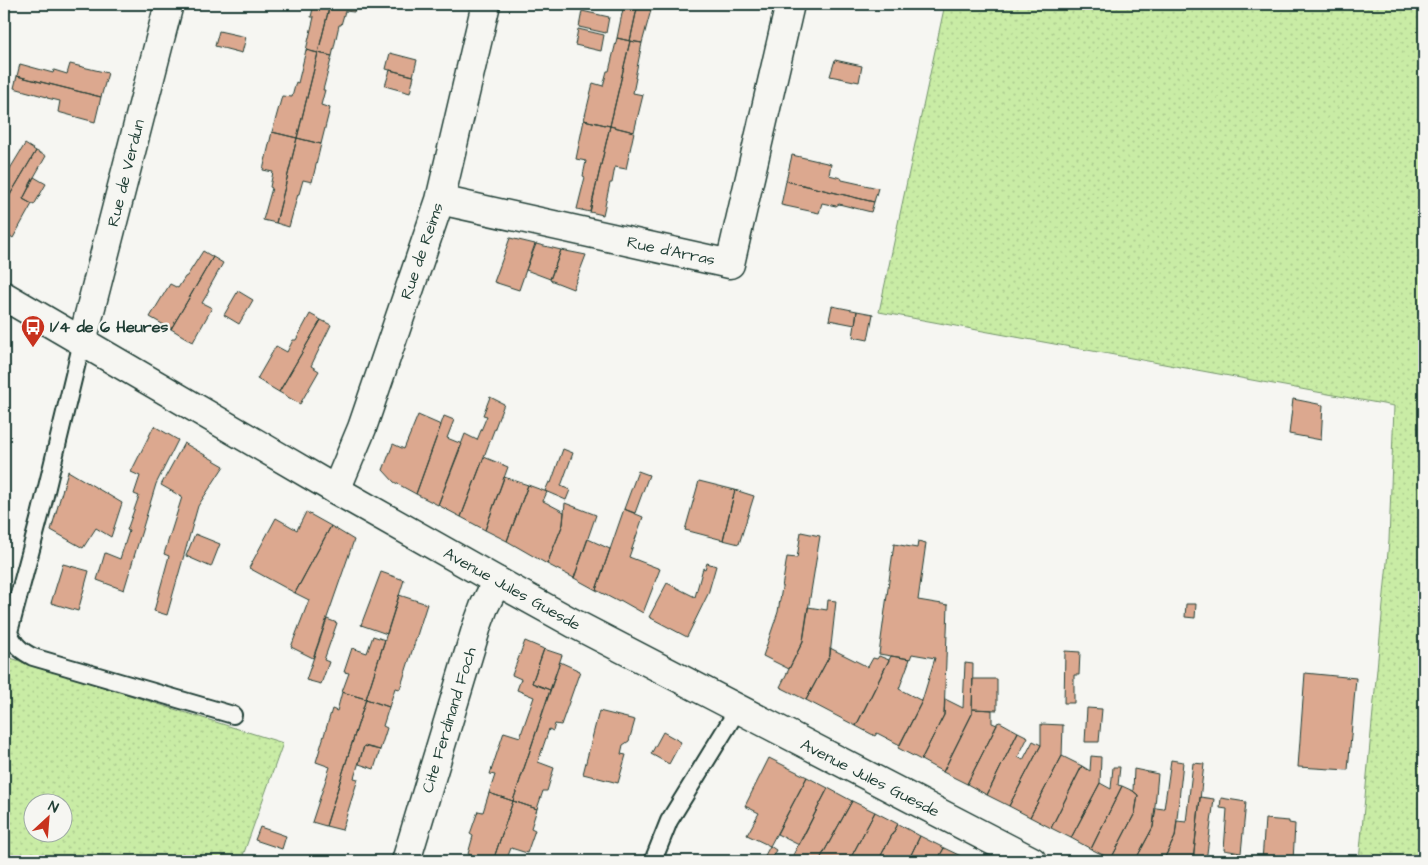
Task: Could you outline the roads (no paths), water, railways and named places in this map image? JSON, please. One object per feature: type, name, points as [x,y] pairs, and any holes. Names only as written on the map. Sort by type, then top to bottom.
[{"type":"street","name":"Rue de Verdun","points":[[82,342],[169,4]]},
{"type":"street","name":"Rue de Reims","points":[[336,490],[362,428],[440,200],[486,4]]},
{"type":"street","name":"Rue d'Arras","points":[[440,200],[730,264],[790,4]]},
{"type":"street","name":"Avenue Jules Guesde","points":[[4,296],[497,582],[1032,861]]},
{"type":"street","name":"Cite Ferdinand Foch","points":[[406,861],[477,626],[497,582]]},
{"type":"lane","points":[[82,342],[40,516],[9,632],[14,643],[22,651],[34,657],[233,715]]},
{"type":"lane","points":[[653,861],[669,821],[738,709]]},
{"type":"place","name":"1/4 de 6 Heures","points":[[33,348]]}]
